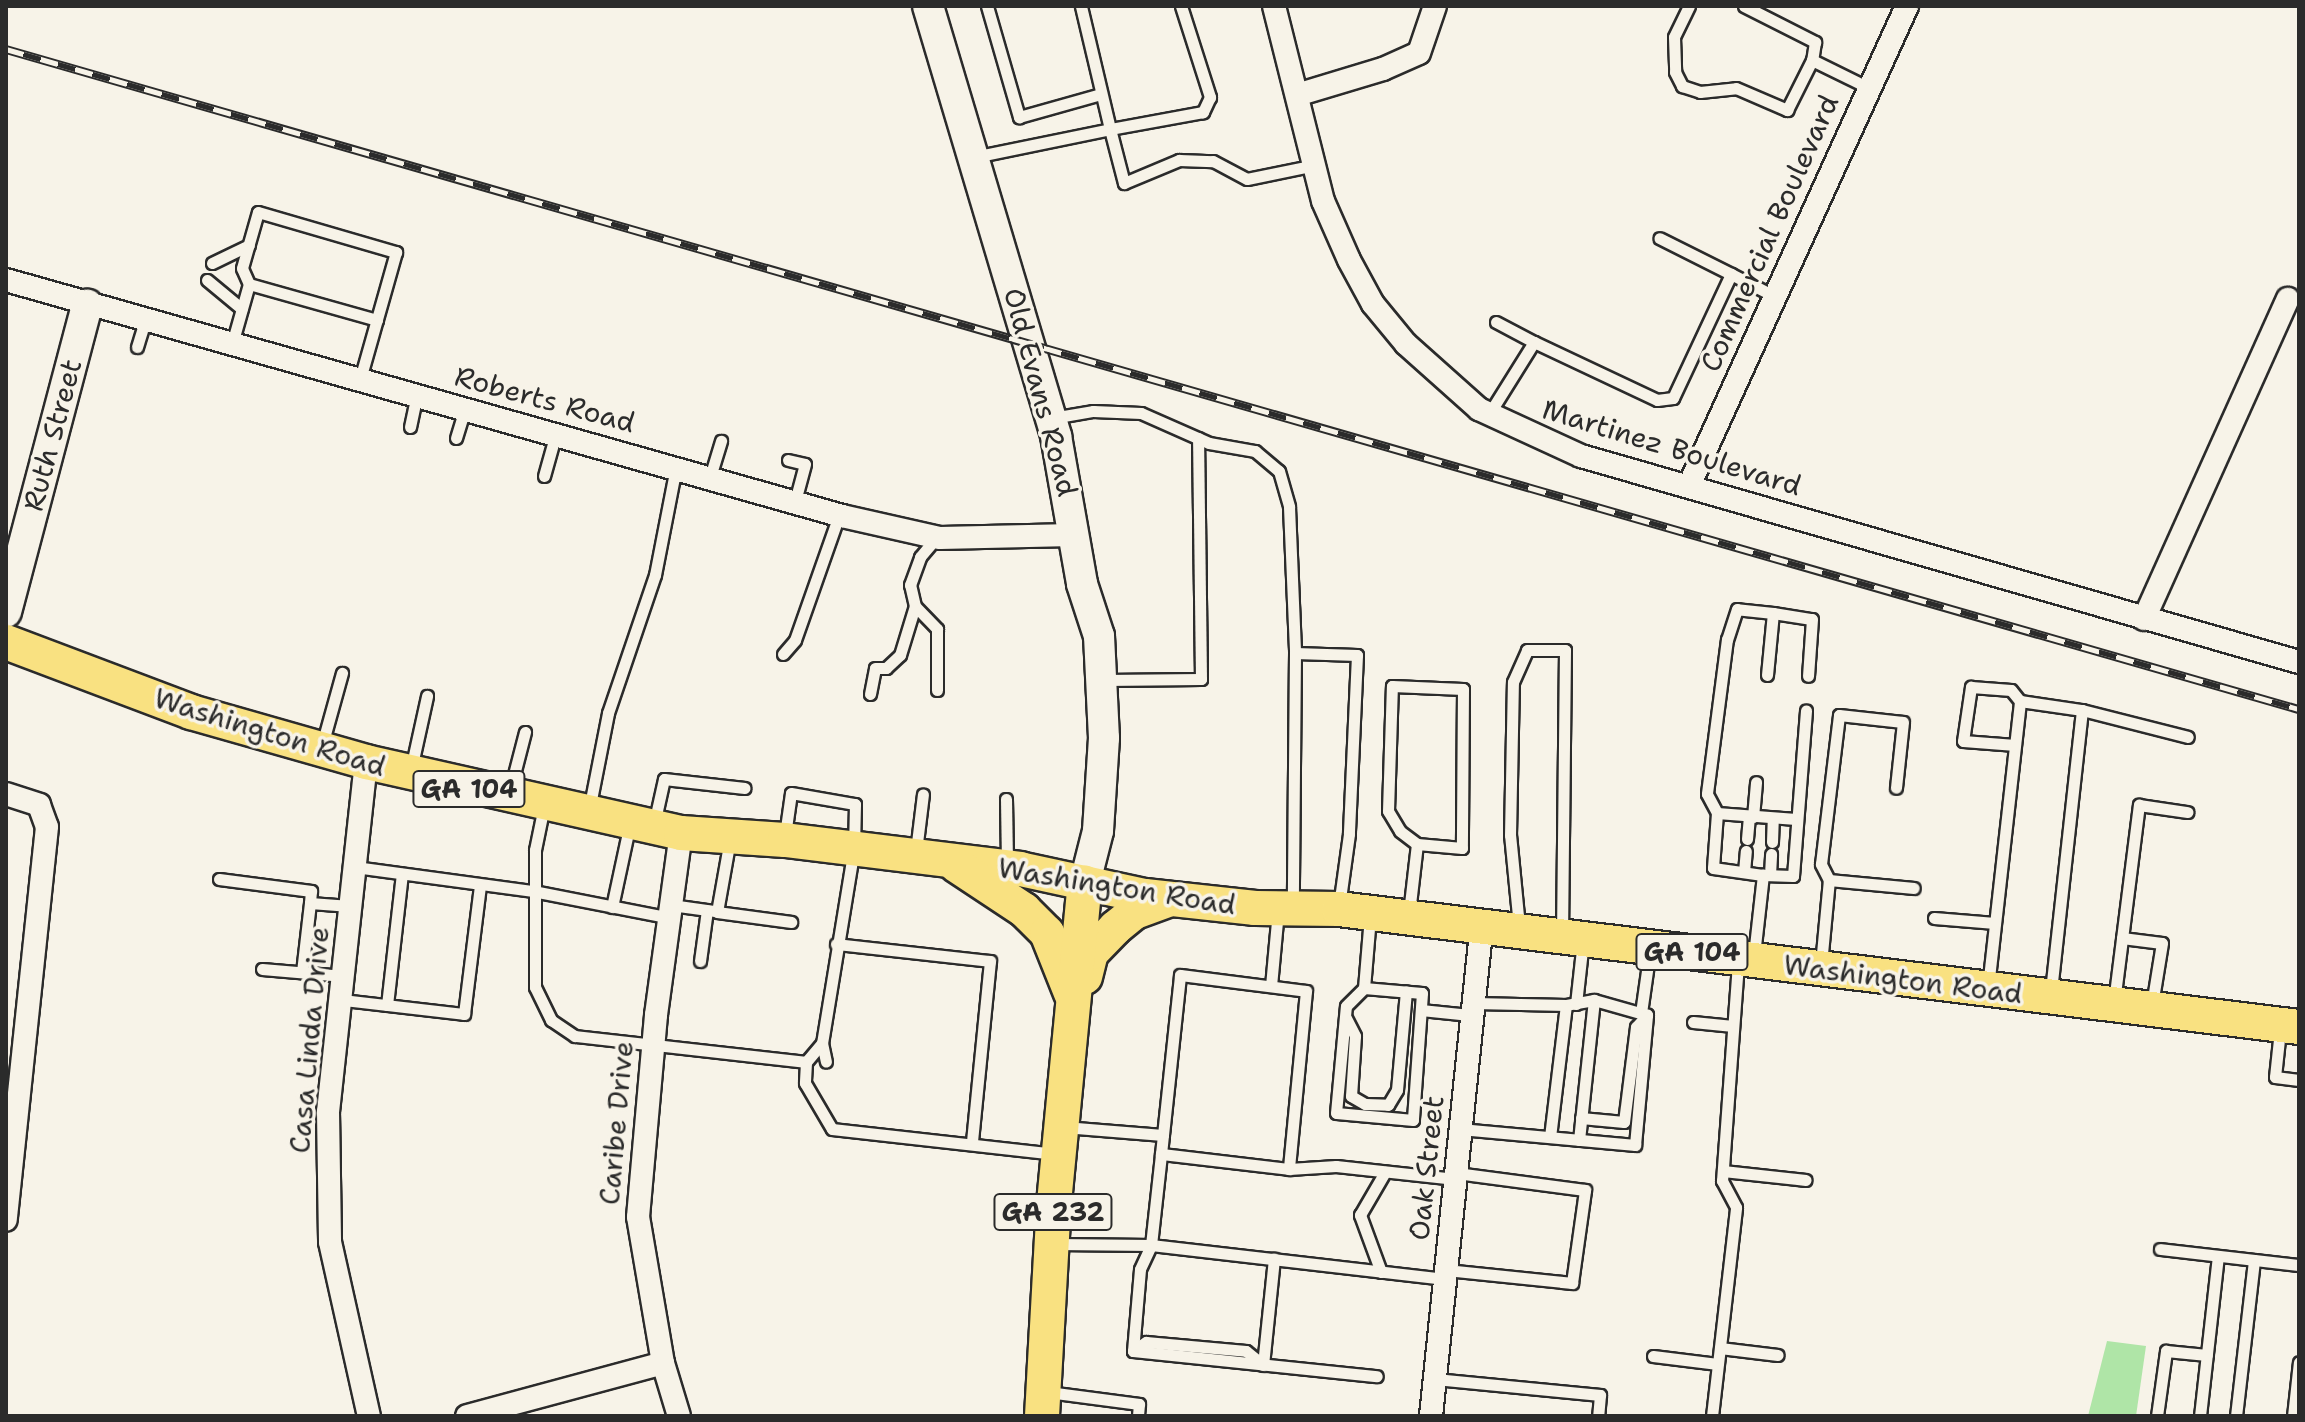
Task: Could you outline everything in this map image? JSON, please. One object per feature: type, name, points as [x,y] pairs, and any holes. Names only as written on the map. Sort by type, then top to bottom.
[{"type":"main road","name":"Washington Road","points":[[6,642],[191,712],[320,749],[507,798],[655,828],[949,860],[1170,899],[1409,917],[2290,1026]]},
{"type":"main road","points":[[949,860],[1024,910],[1047,933],[1077,1009]]},
{"type":"main road","name":"GA 232","points":[[1043,1404],[1051,1244],[1077,1009],[1085,882]]},
{"type":"main road","points":[[1077,1009],[1091,953],[1135,912],[1170,899]]},
{"type":"street","name":"Old Evans Road","points":[[928,6],[1051,418],[1071,500],[1073,535],[1099,636],[1102,680],[1098,831],[1085,882]]},
{"type":"street","name":"Martinez Boulevard","points":[[1274,6],[1336,235],[1373,304],[1432,372],[1489,415],[1556,447],[2299,662]]},
{"type":"street","points":[[1300,94],[1383,69],[1419,53],[1435,6]]},
{"type":"street","name":"Commercial Boulevard","points":[[1689,486],[1867,87],[1907,6]]},
{"type":"street","name":"Roberts Road","points":[[6,280],[87,305],[556,432],[839,515],[936,538],[1073,535]]},
{"type":"street","points":[[2144,619],[2288,299]]},
{"type":"street","name":"Ruth Street","points":[[6,612],[87,305]]},
{"type":"street","name":"Casa Linda Drive","points":[[366,762],[343,1000],[328,1112],[330,1242],[369,1416]]},
{"type":"street","points":[[6,794],[39,805],[47,827],[6,1220]]},
{"type":"street","name":"Caribe Drive","points":[[655,828],[670,912],[653,1045],[638,1217],[663,1363],[679,1416]]},
{"type":"street","name":"Oak Street","points":[[1431,1416],[1482,926]]},
{"type":"street","points":[[467,1416],[663,1363]]},
{"type":"lane","points":[[987,6],[1019,117],[1101,94]]},
{"type":"lane","points":[[1081,6],[1124,183],[1179,160],[1213,161],[1247,179],[1315,165]]},
{"type":"lane","points":[[974,157],[1203,112],[1210,97],[1181,6]]},
{"type":"lane","points":[[1689,6],[1673,47],[1675,72],[1682,86],[1700,92],[1736,88],[1787,110],[1812,60],[1815,42],[1744,6]]},
{"type":"lane","points":[[1812,60],[1867,87]]},
{"type":"lane","points":[[232,344],[249,284],[242,268],[258,212],[396,252],[360,379]]},
{"type":"lane","points":[[1659,238],[1774,296]]},
{"type":"lane","points":[[212,263],[249,245]]},
{"type":"lane","points":[[1496,322],[1657,400],[1673,398],[1731,274]]},
{"type":"lane","points":[[207,280],[242,309]]},
{"type":"lane","points":[[249,284],[377,320]]},
{"type":"lane","points":[[137,347],[145,321]]},
{"type":"lane","points":[[1489,415],[1534,342]]},
{"type":"lane","points":[[410,427],[417,394]]},
{"type":"lane","points":[[456,438],[465,408]]},
{"type":"lane","points":[[1051,418],[1093,411],[1141,413],[1198,438],[1255,451],[1279,471],[1289,507],[1295,653],[1286,907],[1271,986]]},
{"type":"lane","points":[[544,476],[556,432]]},
{"type":"lane","points":[[1102,680],[1201,679],[1198,438]]},
{"type":"lane","points":[[710,477],[721,441]]},
{"type":"lane","points":[[788,460],[805,464],[795,502]]},
{"type":"lane","points":[[588,814],[608,713],[655,575],[676,466]]},
{"type":"lane","points":[[783,654],[795,640],[839,515]]},
{"type":"lane","points":[[936,538],[920,557],[910,585],[915,606],[937,629],[937,690]]},
{"type":"lane","points":[[870,694],[875,668],[886,668],[900,655],[915,606]]},
{"type":"lane","points":[[1806,711],[1793,876],[1713,868],[1717,813],[1707,794],[1727,639],[1737,609],[1812,619],[1808,676]]},
{"type":"lane","points":[[1767,675],[1773,613]]},
{"type":"lane","points":[[1520,932],[1510,835],[1513,682],[1527,650],[1565,650],[1571,1005],[1550,1137]]},
{"type":"lane","points":[[1295,653],[1357,655],[1349,834],[1364,988]]},
{"type":"lane","points":[[320,749],[342,673]]},
{"type":"lane","points":[[1392,686],[1463,689],[1462,848],[1417,844],[1400,831],[1388,811],[1392,686]]},
{"type":"lane","points":[[2015,745],[1963,741],[1971,687],[2011,690],[2020,701],[2082,710],[2188,737]]},
{"type":"lane","points":[[410,774],[427,696]]},
{"type":"lane","points":[[1988,989],[2020,701]]},
{"type":"lane","points":[[2050,997],[2082,710]]},
{"type":"lane","points":[[1820,968],[1829,880],[1821,864],[1839,715],[1903,722],[1896,788]]},
{"type":"lane","points":[[507,798],[525,732]]},
{"type":"lane","points":[[612,907],[655,828],[664,779],[744,788]]},
{"type":"lane","points":[[1744,872],[1756,782]]},
{"type":"lane","points":[[785,840],[791,793],[855,804],[854,848],[822,1043],[826,1062]]},
{"type":"lane","points":[[915,856],[923,794]]},
{"type":"lane","points":[[1006,799],[1007,868]]},
{"type":"lane","points":[[544,805],[533,891],[535,987],[551,1020],[575,1036],[806,1062]]},
{"type":"lane","points":[[2114,1005],[2139,805],[2187,812]]},
{"type":"lane","points":[[1717,813],[1796,819]]},
{"type":"lane","points":[[1712,1416],[1736,1207],[1723,1171],[1733,1026],[1766,875],[1773,819]]},
{"type":"lane","points":[[700,961],[730,838]]},
{"type":"lane","points":[[1409,917],[1417,844]]},
{"type":"lane","points":[[355,867],[533,891],[612,907],[670,912],[712,911],[791,922]]},
{"type":"lane","points":[[387,1005],[402,874]]},
{"type":"lane","points":[[219,879],[311,891],[302,972]]},
{"type":"lane","points":[[1829,880],[1914,888]]},
{"type":"lane","points":[[343,1000],[464,1014],[480,885]]},
{"type":"lane","points":[[310,903],[350,906]]},
{"type":"lane","points":[[1934,918],[1995,923]]},
{"type":"lane","points":[[2122,938],[2162,943],[2152,1009]]},
{"type":"lane","points":[[836,944],[990,961],[972,1142]]},
{"type":"lane","points":[[1459,1129],[1635,1145],[1650,947]]},
{"type":"lane","points":[[262,969],[345,976]]},
{"type":"lane","points":[[1289,1169],[1306,991],[1180,975],[1151,1245],[1140,1269],[1133,1351],[1377,1376]]},
{"type":"lane","points":[[1364,988],[1406,991],[1422,993],[1413,1120],[1336,1113],[1346,1006],[1364,988]]},
{"type":"lane","points":[[1345,1016],[1355,1036],[1351,1096],[1365,1104],[1388,1105],[1397,1090],[1406,991]]},
{"type":"lane","points":[[1421,1010],[1571,1005],[1594,1000],[1644,1014]]},
{"type":"lane","points":[[1579,1140],[1594,1000]]},
{"type":"lane","points":[[1581,1118],[1624,1122],[1636,1027],[1644,1014]]},
{"type":"lane","points":[[1693,1022],[1733,1026]]},
{"type":"lane","points":[[2290,1026],[2275,1077],[2299,1080]]},
{"type":"lane","points":[[822,1043],[806,1062],[805,1083],[832,1129],[972,1142],[1163,1135]]},
{"type":"lane","points":[[819,1107],[823,1089]]},
{"type":"lane","points":[[1051,1244],[1151,1245],[1381,1272],[1572,1283],[1585,1190],[1336,1166],[1289,1169],[1161,1154]]},
{"type":"lane","points":[[1723,1171],[1806,1180]]},
{"type":"lane","points":[[1381,1272],[1360,1215],[1385,1172]]},
{"type":"lane","points":[[2160,1249],[2299,1265]]},
{"type":"lane","points":[[2200,1416],[2218,1256]]},
{"type":"lane","points":[[1263,1365],[1274,1259]]},
{"type":"lane","points":[[2236,1416],[2254,1260]]},
{"type":"lane","points":[[1720,1348],[1778,1355]]},
{"type":"lane","points":[[2157,1416],[2166,1351],[2207,1355]]},
{"type":"lane","points":[[1653,1356],[1718,1364]]},
{"type":"lane","points":[[2293,1416],[2299,1362]]},
{"type":"lane","points":[[1435,1379],[1600,1395],[1598,1416]]},
{"type":"lane","points":[[1043,1404],[1139,1404],[1138,1416]]},
{"type":"green space","points":[[2107,1341],[2146,1346],[2136,1416],[2088,1416]]},
{"type":"railway","points":[[6,49],[2299,709]]}]
